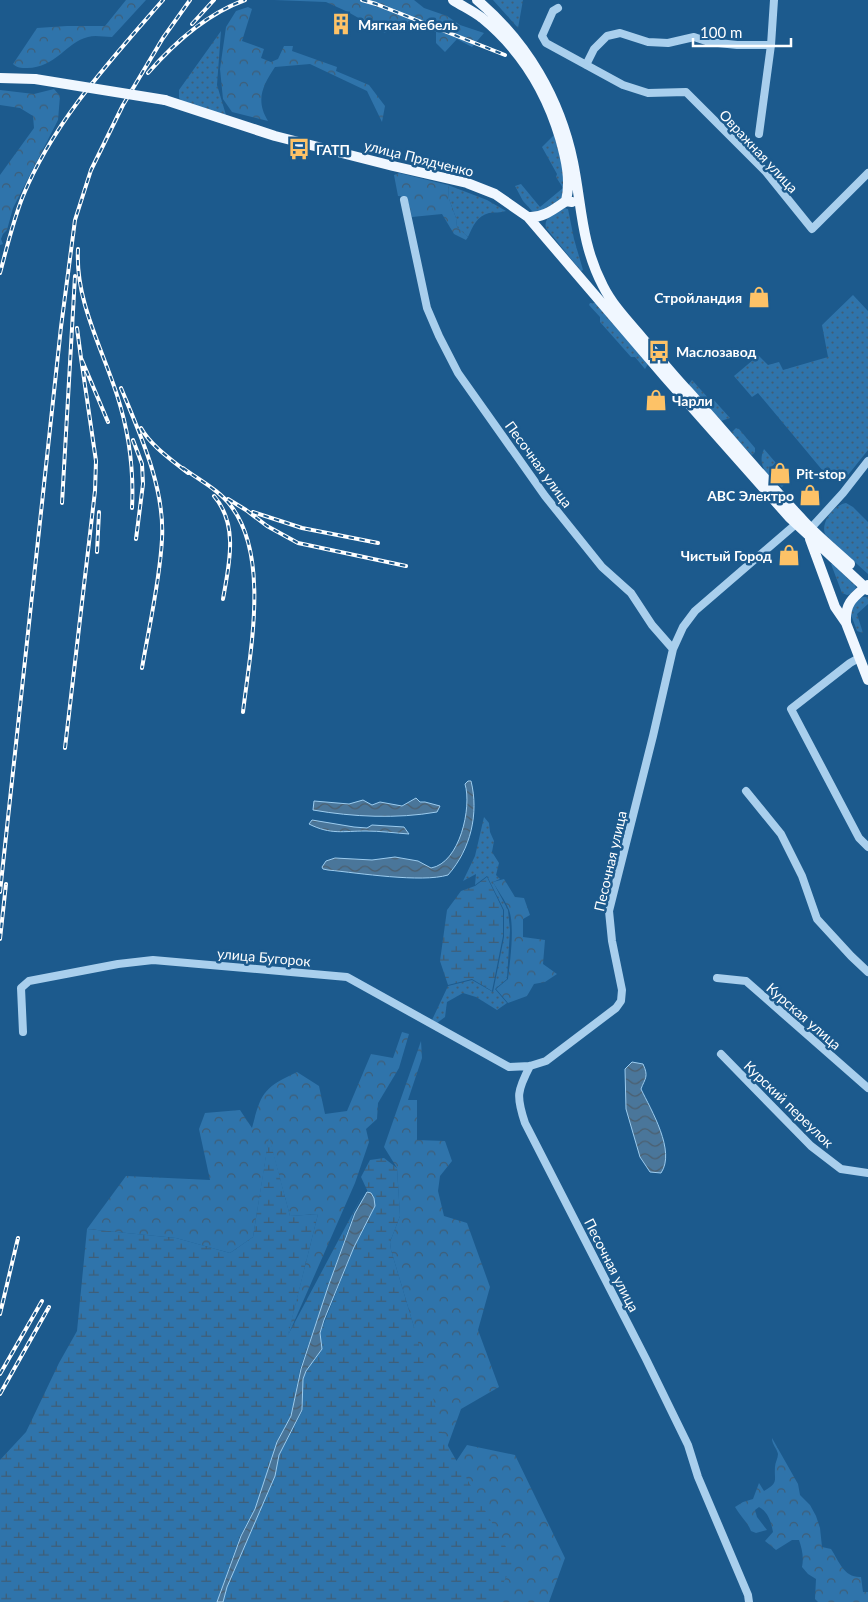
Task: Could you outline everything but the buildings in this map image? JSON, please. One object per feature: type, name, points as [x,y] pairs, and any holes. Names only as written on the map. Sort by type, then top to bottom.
[{"type":"main road","points":[[453,0],[482,18],[505,40],[542,90],[554,119],[564,152],[569,183],[566,201],[545,215],[540,222],[540,230]]},
{"type":"main road","name":"улица Прядченко","points":[[477,0],[500,21],[518,42],[538,69],[552,94],[567,135],[574,163],[579,207],[592,261],[614,305],[660,365],[796,524],[810,532]]},
{"type":"main road","name":"улица Прядченко","points":[[0,78],[35,79],[165,100],[275,136],[467,183],[495,194],[528,217],[810,532],[835,607],[846,623],[868,680]]},
{"type":"main road","points":[[566,201],[574,203],[579,207]]},
{"type":"main road","points":[[528,217],[545,215]]},
{"type":"main road","points":[[577,273],[584,274],[589,271],[592,261]]},
{"type":"main road","points":[[810,532],[867,586],[848,603],[845,612],[846,623]]},
{"type":"street","points":[[759,134],[771,45],[774,0]]},
{"type":"street","points":[[558,8],[554,11],[542,36],[546,43],[586,65],[594,49],[607,36],[620,33],[648,42],[668,43],[694,37],[709,42],[737,45],[771,45]]},
{"type":"street","name":"Овражная улица","points":[[586,65],[623,85],[648,93],[686,92],[766,172],[812,229],[868,173]]},
{"type":"street","name":"Песочная улица","points":[[404,200],[427,308],[458,373],[545,496],[602,567],[631,593],[652,625],[672,649],[653,736],[609,911],[612,941],[622,990],[621,1000],[616,1008],[546,1061],[530,1066],[519,1086],[519,1104],[525,1123],[688,1445],[698,1477],[749,1602]]},
{"type":"street","points":[[810,532],[868,461]]},
{"type":"street","points":[[672,649],[683,628],[695,612],[796,524]]},
{"type":"street","points":[[859,658],[791,709],[859,838],[868,848]]},
{"type":"street","points":[[746,791],[781,834],[802,876],[817,919],[868,972]]},
{"type":"street","name":"улица Бугорок","points":[[23,1032],[21,988],[29,981],[118,964],[153,960],[347,977],[509,1067],[530,1066]]},
{"type":"street","name":"Курская улица","points":[[717,978],[746,981],[868,1088]]},
{"type":"street","name":"Курский переулок","points":[[721,1054],[811,1146],[841,1169],[868,1173]]},
{"type":"green space","points":[[126,0],[146,0],[112,37],[94,36],[80,40],[53,60],[37,67],[21,68],[13,64],[37,28],[105,26]]},
{"type":"green space","points":[[274,0],[414,0],[424,8],[447,16],[460,25],[484,33],[472,47],[457,39],[445,52],[436,43],[436,32],[421,26],[406,25],[397,31],[389,28],[385,33],[326,2]]},
{"type":"green space","points":[[493,0],[523,0],[518,28]]},
{"type":"green space","points":[[248,7],[252,9],[242,41],[264,49],[261,58],[271,62],[278,59],[284,46],[293,46],[292,51],[337,67],[336,71],[369,85],[385,106],[382,122],[367,91],[310,64],[275,67],[264,86],[261,99],[268,121],[232,112],[223,99],[220,69],[226,27],[236,11]]},
{"type":"green space","points":[[221,31],[217,85],[226,115],[184,103],[179,98],[179,90]]},
{"type":"green space","points":[[54,89],[60,96],[58,120],[13,208],[7,230],[1,239],[3,244],[0,245],[0,175],[34,128],[33,116],[20,108],[0,105],[0,90],[34,94]]},
{"type":"green space","points":[[554,135],[561,158],[564,182],[563,198],[542,211],[532,211],[523,201],[515,186],[521,184],[540,207],[563,188],[542,147]]},
{"type":"green space","points":[[399,173],[448,185],[449,199],[456,218],[457,227],[468,237],[466,240],[454,234],[442,214],[412,217],[407,197],[398,196],[394,175]]},
{"type":"green space","points":[[448,185],[487,200],[506,211],[481,216],[468,237],[457,227],[456,218],[449,199]]},
{"type":"green space","points":[[564,208],[568,209],[583,270],[581,271],[546,228],[548,218]]},
{"type":"green space","points":[[853,295],[868,311],[868,450],[844,480],[832,481],[758,393],[752,397],[734,376],[753,360],[750,354],[757,354],[768,365],[779,362],[783,370],[828,357],[822,325]]},
{"type":"green space","points":[[590,303],[596,303],[648,364],[645,369],[635,357],[631,357],[600,322],[600,317],[589,305]]},
{"type":"green space","points":[[692,380],[730,418],[721,421],[689,387]]},
{"type":"green space","points":[[736,428],[755,448],[755,452],[752,455],[732,435]]},
{"type":"green space","points":[[764,449],[776,463],[771,467],[782,480],[787,477],[789,479],[782,487],[768,476],[765,471],[762,461]]},
{"type":"green space","points":[[846,503],[853,507],[868,522],[868,574],[826,536],[824,531],[826,521],[832,511],[841,504]]},
{"type":"green space","points":[[831,564],[854,583],[856,588],[851,594],[842,593]]},
{"type":"green space","points":[[863,597],[868,597],[868,604],[857,614],[863,633],[857,631],[850,612],[855,603]]},
{"type":"green space","points":[[484,817],[489,823],[494,841],[492,852],[499,863],[496,875],[500,879],[493,882],[508,910],[510,930],[507,979],[495,989],[507,1003],[497,1010],[476,997],[463,993],[447,1002],[445,1017],[437,1023],[432,1020],[448,986],[472,980],[493,992],[504,937],[504,910],[487,876],[475,885],[476,874],[463,881],[475,856]]},
{"type":"green space","points":[[487,877],[503,910],[503,936],[492,991],[472,979],[448,985],[440,961],[447,910],[461,891],[475,886]]},
{"type":"green space","points":[[504,879],[515,897],[524,898],[530,915],[523,919],[523,937],[545,940],[543,964],[557,974],[545,982],[534,984],[527,996],[508,1003],[496,989],[508,979],[512,944],[512,925],[509,910],[493,882]]},
{"type":"green space","points":[[402,1032],[409,1034],[399,1068],[378,1103],[377,1119],[366,1129],[369,1142],[355,1183],[287,1338],[318,1214],[290,1216],[269,1138],[253,1237],[230,1253],[176,1238],[87,1229],[126,1176],[210,1180],[199,1129],[205,1113],[240,1110],[252,1128],[258,1107],[265,1093],[277,1083],[297,1072],[319,1086],[325,1114],[347,1111],[371,1054],[393,1058]]},
{"type":"green space","points":[[421,1041],[422,1058],[408,1100],[417,1100],[417,1140],[445,1141],[452,1161],[440,1176],[438,1191],[444,1216],[467,1223],[490,1287],[478,1330],[499,1387],[461,1409],[445,1453],[455,1463],[467,1445],[515,1455],[565,1558],[549,1602],[344,1602],[414,1327],[391,1250],[390,1242],[400,1216],[397,1168],[384,1147]]},
{"type":"green space","points":[[269,1136],[290,1216],[318,1214],[288,1335],[363,1194],[354,1212],[300,1369],[291,1416],[277,1442],[255,1509],[240,1536],[217,1602],[0,1602],[0,1460],[26,1432],[59,1363],[77,1331],[87,1229],[176,1238],[230,1253],[253,1237]]},
{"type":"green space","points":[[384,1158],[397,1168],[400,1216],[390,1242],[391,1250],[444,1439],[514,1561],[494,1602],[223,1602],[227,1587],[275,1476],[279,1455],[303,1410],[303,1379],[306,1371],[322,1349],[320,1333],[354,1247],[375,1206],[374,1198],[368,1192],[361,1177],[370,1160]]},
{"type":"green space","points":[[772,1438],[798,1484],[800,1495],[810,1505],[816,1516],[820,1528],[822,1547],[831,1549],[846,1572],[855,1577],[861,1577],[863,1592],[868,1592],[868,1602],[818,1602],[815,1599],[816,1579],[802,1567],[803,1560],[799,1540],[792,1540],[776,1550],[765,1541],[773,1532],[765,1511],[759,1507],[755,1510],[757,1517],[767,1530],[756,1533],[751,1531],[735,1507],[753,1499],[759,1483],[764,1491],[774,1483],[778,1454]]},
{"type":"water","points":[[471,781],[474,806],[471,830],[462,854],[448,875],[406,878],[323,869],[322,867],[326,861],[335,858],[372,860],[395,857],[418,861],[431,868],[441,864],[450,856],[462,833],[467,806],[465,784]]},
{"type":"water","points":[[416,798],[420,802],[440,806],[437,812],[406,816],[359,816],[313,810],[314,801],[349,804],[363,800],[372,805],[380,802],[402,806]]},
{"type":"water","points":[[312,820],[367,828],[372,825],[404,827],[409,834],[324,830],[309,824]]},
{"type":"water","points":[[632,1062],[643,1064],[646,1072],[641,1089],[656,1119],[666,1154],[665,1164],[661,1173],[650,1172],[640,1157],[626,1109],[625,1069]]},
{"type":"water","points":[[367,1192],[371,1193],[374,1198],[375,1206],[354,1247],[324,1320],[320,1333],[322,1349],[306,1371],[303,1379],[302,1410],[279,1455],[275,1476],[227,1587],[223,1602],[217,1602],[241,1536],[255,1509],[277,1442],[291,1416],[301,1369],[329,1284],[355,1213]]},
{"type":"railway","points":[[0,273],[13,224],[23,196],[50,142],[104,69],[163,0]]},
{"type":"railway","points":[[0,892],[61,327],[75,220],[91,170],[123,105],[163,38],[190,0]]},
{"type":"railway","points":[[192,24],[214,0]]},
{"type":"railway","points":[[148,73],[169,50],[192,30],[217,13],[245,0]]},
{"type":"railway","points":[[362,0],[505,55]]},
{"type":"railway","points":[[78,249],[78,268],[85,305],[125,423],[130,451],[132,508]]},
{"type":"railway","points":[[62,503],[75,276]]},
{"type":"railway","points":[[77,328],[81,358],[108,422]]},
{"type":"railway","points":[[65,748],[95,491],[96,461],[81,358]]},
{"type":"railway","points":[[121,388],[150,462],[160,500],[162,520],[159,571],[142,668]]},
{"type":"railway","points":[[141,428],[156,447],[188,473]]},
{"type":"railway","points":[[133,440],[142,464],[143,484],[136,539]]},
{"type":"railway","points":[[183,468],[215,490],[231,506],[243,527],[250,551],[254,578],[253,634],[243,712]]},
{"type":"railway","points":[[214,496],[222,507],[229,532],[228,573],[223,599]]},
{"type":"railway","points":[[228,499],[267,526],[298,543],[406,566]]},
{"type":"railway","points":[[97,552],[99,512]]},
{"type":"railway","points":[[253,512],[302,528],[378,543]]},
{"type":"railway","points":[[0,939],[6,884]]},
{"type":"railway","points":[[0,1314],[18,1238]]},
{"type":"railway","points":[[0,1374],[42,1301]]},
{"type":"railway","points":[[0,1394],[49,1307]]},
{"type":"place","name":"Мягкая мебель","points":[[341,24]]},
{"type":"place","name":"ГАТП","points":[[299,149]]},
{"type":"place","name":"Стройландия","points":[[759,297]]},
{"type":"place","name":"Маслозавод","points":[[659,351]]},
{"type":"place","name":"Чарли","points":[[656,400]]},
{"type":"place","name":"Pit-stop","points":[[780,473]]},
{"type":"place","name":"АВС Электро","points":[[810,495]]},
{"type":"place","name":"Чистый Город","points":[[789,555]]}]
